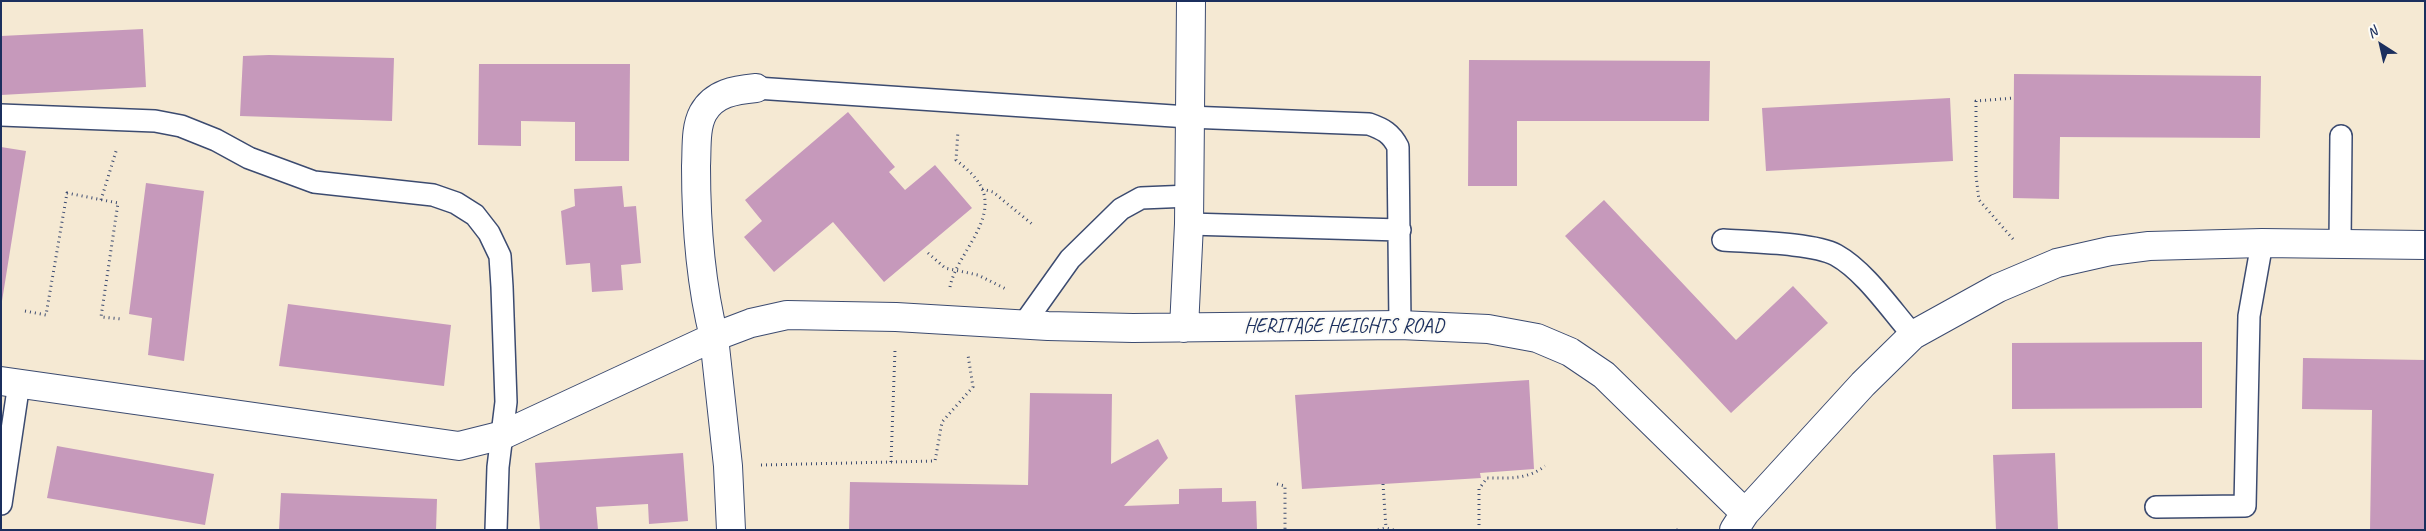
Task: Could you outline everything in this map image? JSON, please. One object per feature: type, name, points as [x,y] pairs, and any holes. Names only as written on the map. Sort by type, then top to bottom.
[{"type":"street","points":[[1184,328],[1190,196],[1188,117],[1191,1]]},
{"type":"street","points":[[731,530],[728,466],[714,337],[706,306],[700,257],[697,137],[703,113],[717,97],[735,90],[756,88]]},
{"type":"street","points":[[1740,521],[1863,384],[1913,335],[1998,288],[2057,263],[2110,250],[2149,246],[2262,244],[2425,245]]},
{"type":"street","name":"HERITAGE HEIGHTS ROAD","points":[[10,382],[459,446],[503,435],[714,337],[751,322],[787,315],[896,317],[1023,325],[1184,328],[1400,325],[1488,329],[1536,338],[1570,352],[1604,375],[1740,521]]},
{"type":"lane","points":[[756,88],[1188,117],[1369,124],[1382,128],[1393,136],[1398,147],[1400,325]]},
{"type":"lane","points":[[1,115],[155,121],[181,126],[216,140],[249,158],[314,182],[433,195],[456,203],[475,215],[490,233],[500,256],[506,402],[498,467],[496,530]]},
{"type":"lane","points":[[2340,136],[2340,244]]},
{"type":"lane","points":[[1023,325],[1070,258],[1121,209],[1141,198],[1190,196]]},
{"type":"lane","points":[[1189,224],[1400,230]]},
{"type":"lane","points":[[1723,240],[1801,246],[1836,254],[1858,272],[1913,335]]},
{"type":"lane","points":[[2156,507],[2245,506],[2249,316],[2262,244]]},
{"type":"lane","points":[[1,504],[10,382]]},
{"type":"path","points":[[2013,239],[1980,200],[1976,176],[1976,101],[2014,98]]},
{"type":"path","points":[[101,200],[119,141]]},
{"type":"path","points":[[948,295],[956,270],[977,234],[984,204],[982,189],[976,179],[956,160]]},
{"type":"path","points":[[982,189],[993,192],[1032,224]]},
{"type":"path","points":[[25,311],[46,315],[67,192],[118,203],[101,317],[121,319]]},
{"type":"path","points":[[928,253],[945,268],[978,275],[995,282],[1010,293]]},
{"type":"path","points":[[890,462],[896,317]]},
{"type":"path","points":[[728,466],[935,461],[942,422],[973,387],[968,355]]},
{"type":"path","points":[[1479,530],[1479,489],[1487,478],[1525,477],[1534,474],[1544,466]]},
{"type":"path","points":[[1277,484],[1285,486],[1284,530]]},
{"type":"path","points":[[1384,484],[1386,528]]},
{"type":"path","points":[[1378,530],[1386,528],[1394,530]]},
{"type":"building","points":[[143,29],[146,87],[1,95],[1,36]]},
{"type":"building","points":[[243,56],[394,58],[392,121],[240,116]]},
{"type":"building","points":[[1469,60],[1710,61],[1709,121],[1517,121],[1517,186],[1468,186]]},
{"type":"building","points":[[479,64],[630,64],[629,161],[575,161],[575,122],[521,121],[521,146],[478,145]]},
{"type":"building","points":[[2014,74],[2261,76],[2260,138],[2060,137],[2059,199],[2013,198]]},
{"type":"building","points":[[1950,98],[1953,161],[1766,171],[1762,108]]},
{"type":"building","points":[[848,112],[895,167],[889,172],[905,190],[935,165],[972,208],[884,282],[833,222],[774,272],[744,237],[762,221],[745,200]]},
{"type":"building","points":[[1,147],[26,151],[2,301],[1,301]]},
{"type":"building","points":[[146,183],[204,191],[184,361],[148,355],[152,318],[129,314]]},
{"type":"building","points":[[622,186],[624,207],[636,206],[641,263],[621,265],[623,290],[592,292],[590,263],[566,265],[561,211],[575,206],[574,189]]},
{"type":"building","points":[[1604,200],[1736,340],[1793,286],[1828,323],[1731,413],[1565,236]]},
{"type":"building","points":[[288,304],[451,325],[444,386],[279,366]]},
{"type":"building","points":[[2202,342],[2202,408],[2012,409],[2012,343]]},
{"type":"building","points":[[2303,358],[2425,360],[2425,530],[2370,530],[2372,410],[2302,409]]},
{"type":"building","points":[[1529,380],[1534,469],[1480,473],[1481,478],[1302,489],[1295,395]]},
{"type":"building","points":[[1030,393],[1112,394],[1111,464],[1158,439],[1168,458],[1124,506],[1179,504],[1179,489],[1222,488],[1222,502],[1256,501],[1257,530],[849,530],[850,482],[1028,485]]},
{"type":"building","points":[[57,446],[214,474],[205,525],[47,498]]},
{"type":"building","points":[[683,453],[688,521],[649,524],[648,504],[596,507],[598,530],[540,530],[535,463]]},
{"type":"building","points":[[2055,453],[2058,530],[1996,530],[1993,455]]},
{"type":"building","points":[[281,493],[437,499],[436,530],[279,530]]}]
